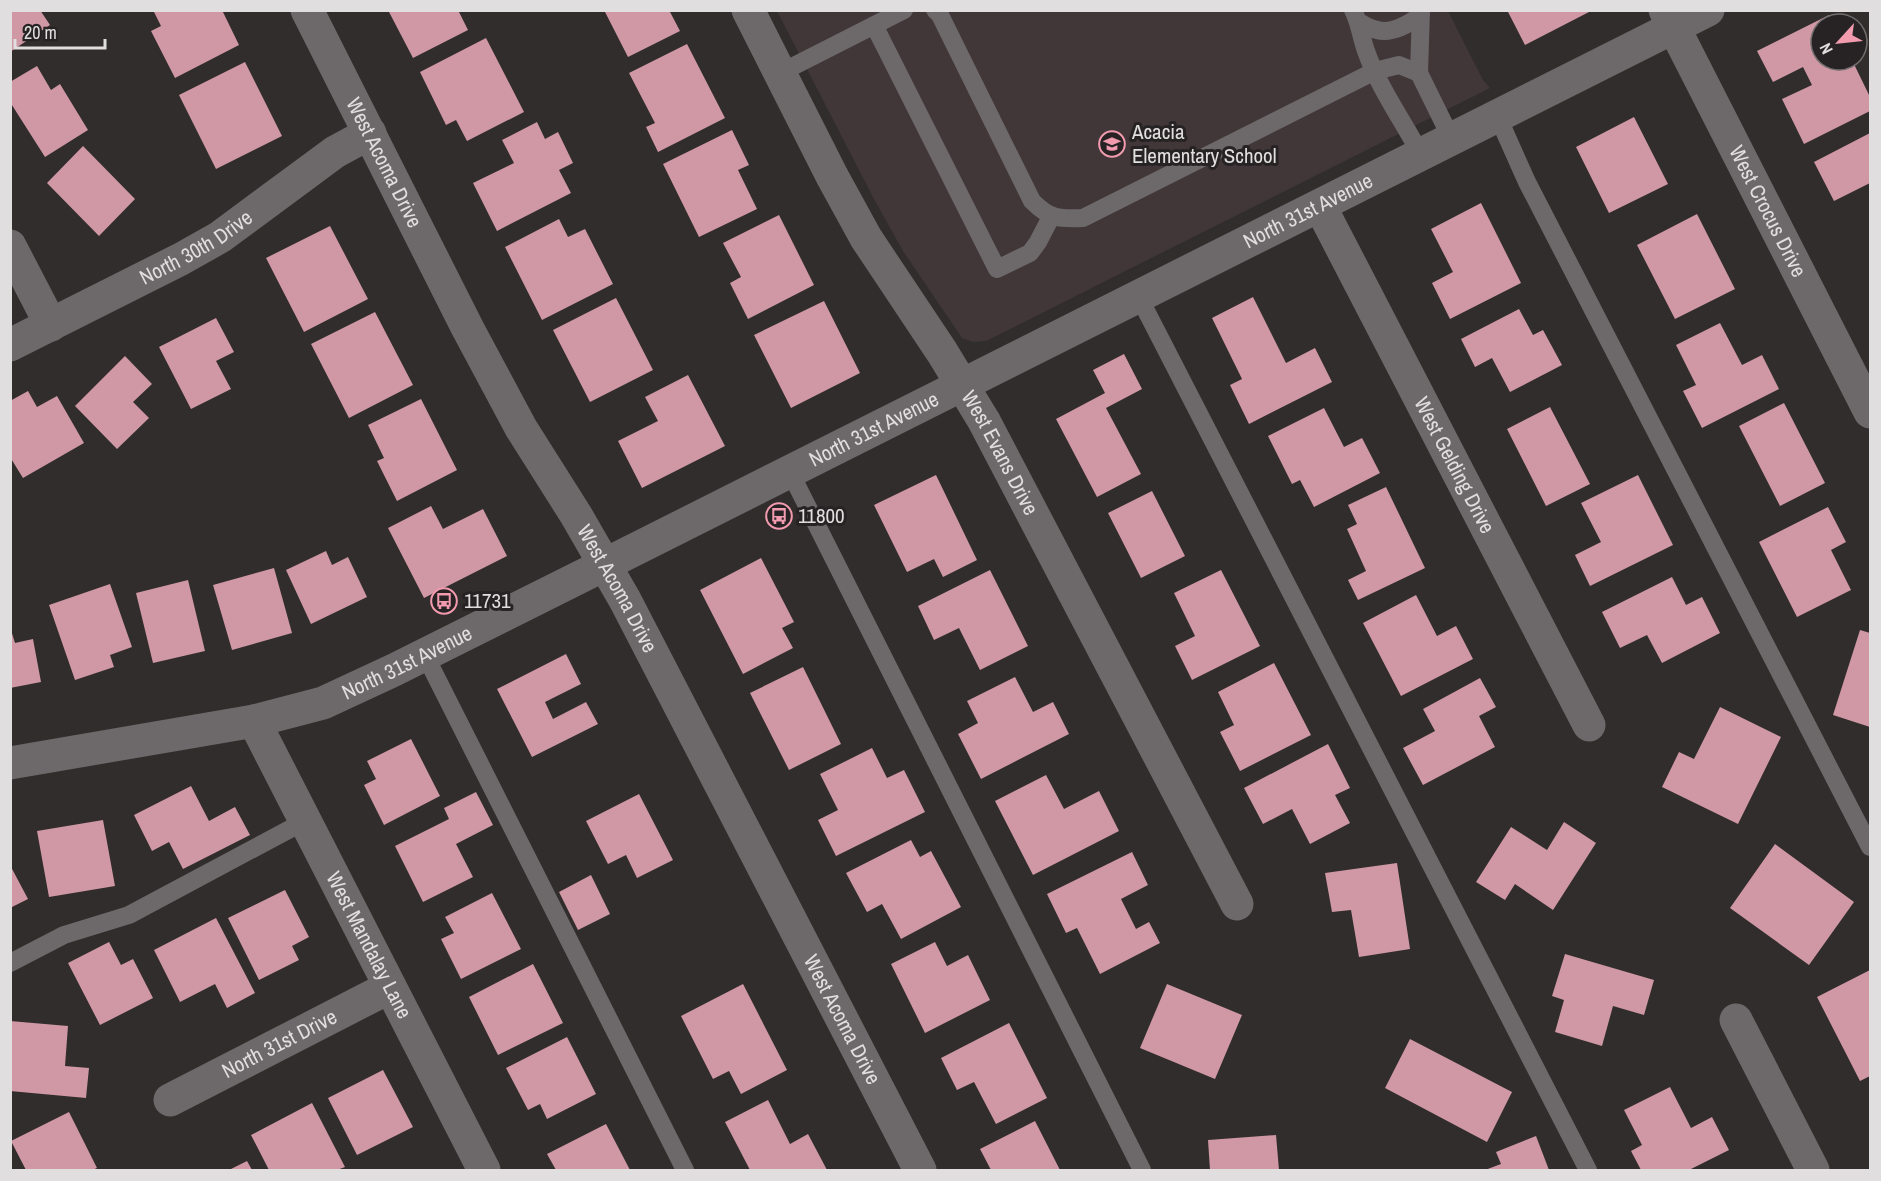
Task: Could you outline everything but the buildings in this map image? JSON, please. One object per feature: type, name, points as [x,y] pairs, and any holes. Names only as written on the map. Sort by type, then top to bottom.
[{"type":"street","name":"West Acoma Drive","points":[[307,10],[468,329],[521,428],[576,515],[625,600],[920,1170]]},
{"type":"street","name":"West Evans Drive","points":[[748,10],[866,238],[984,421],[1237,904]]},
{"type":"street","name":"North 31st Avenue","points":[[10,763],[171,737],[254,721],[323,703],[604,566],[1498,117],[1669,19],[1708,10]]},
{"type":"street","name":"West Crocus Drive","points":[[1669,19],[1870,412]]},
{"type":"street","name":"North 30th Drive","points":[[10,345],[220,237],[334,152],[370,133]]},
{"type":"street","name":"West Gelding Drive","points":[[1320,206],[1589,724]]},
{"type":"street","points":[[10,246],[51,325]]},
{"type":"street","name":"West Mandalay Lane","points":[[254,721],[390,987],[475,1167]]},
{"type":"street","name":"North 31st Drive","points":[[170,1100],[390,987]]},
{"type":"street","points":[[1736,1020],[1813,1170]]},
{"type":"lane","points":[[780,74],[904,10]]},
{"type":"lane","points":[[934,10],[940,15],[1032,201],[1051,217],[1083,218],[1375,71],[1399,65],[1419,72]]},
{"type":"lane","points":[[1356,16],[1378,31],[1409,24],[1421,13]]},
{"type":"lane","points":[[1421,13],[1419,72],[1452,140]]},
{"type":"lane","points":[[1356,16],[1366,51],[1375,71],[1421,155]]},
{"type":"lane","points":[[874,25],[997,269],[1030,253],[1051,217]]},
{"type":"lane","points":[[1498,117],[1527,182],[1870,847]]},
{"type":"lane","points":[[1138,297],[1588,1170]]},
{"type":"lane","points":[[790,472],[1143,1170]]},
{"type":"lane","points":[[425,655],[685,1170]]},
{"type":"lane","points":[[10,963],[64,935],[129,915],[305,821]]},
{"type":"shaded area","name":"Acacia Elementary School","points":[[777,11],[1448,11],[1483,80],[1490,88],[986,341],[973,342],[962,338],[903,251]]},
{"type":"place","name":"Acacia Elementary School","points":[[1112,144]]},
{"type":"place","name":"11800","points":[[779,516]]},
{"type":"place","name":"11731","points":[[444,601]]}]
